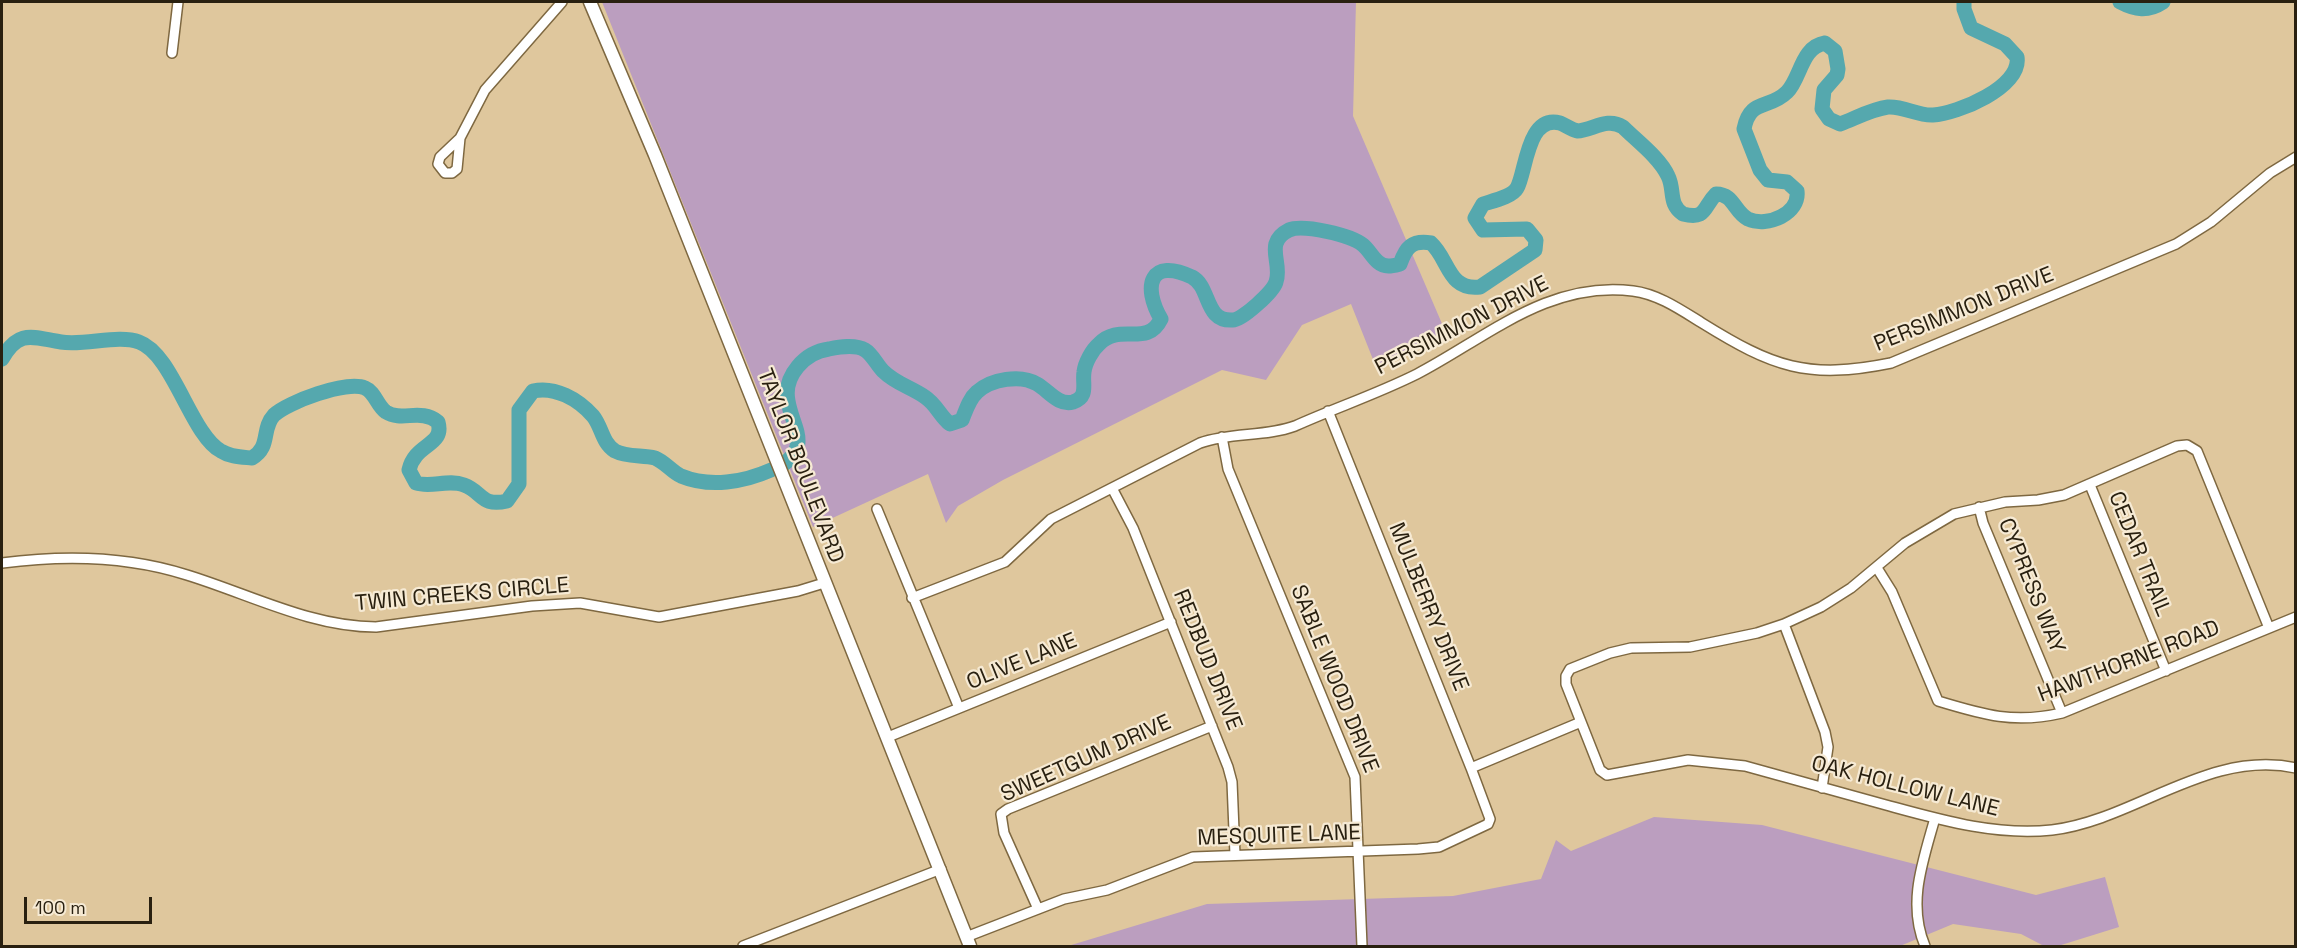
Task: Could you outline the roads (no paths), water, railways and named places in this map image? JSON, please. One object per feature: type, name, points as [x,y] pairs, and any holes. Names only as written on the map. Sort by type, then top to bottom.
[{"type":"street","points":[[172,53],[178,2]]},
{"type":"street","points":[[460,138],[485,90],[562,2]]},
{"type":"street","name":"TAYLOR BOULEVARD","points":[[590,2],[655,155],[968,942]]},
{"type":"street","name":"PERSIMMON DRIVE","points":[[912,598],[1005,562],[1051,519],[1200,443],[1222,437],[1281,431],[1416,374],[1533,307],[1558,296],[1585,291],[1634,291],[1671,303],[1750,353],[1794,367],[1823,372],[1851,371],[1891,363],[2176,244],[2211,222],[2270,173],[2295,157]]},
{"type":"street","name":"MULBERRY DRIVE","points":[[1328,411],[1472,768],[1490,819]]},
{"type":"street","name":"SABLE WOOD DRIVE","points":[[1222,437],[1228,469],[1355,777],[1360,852],[1362,946]]},
{"type":"street","points":[[1472,768],[1581,722],[1566,676],[1570,669],[1610,653],[1631,648],[1690,648],[1738,638],[1784,624],[1821,607],[1877,568],[1905,543],[1954,514],[2005,502],[2038,500],[2064,495],[2177,446],[2187,445],[2197,451],[2269,628]]},
{"type":"street","name":"CEDAR TRAIL","points":[[2090,485],[2166,671]]},
{"type":"street","name":"REDBUD DRIVE","points":[[1112,488],[1133,528],[1232,782],[1235,855]]},
{"type":"street","name":"CYPRESS WAY","points":[[1979,507],[1983,523],[2062,713]]},
{"type":"street","points":[[877,509],[959,708]]},
{"type":"street","name":"TWIN CREEKS CIRCLE","points":[[2,562],[72,558],[162,567],[315,618],[354,627],[376,627],[532,606],[580,603],[659,617],[798,591],[824,583]]},
{"type":"street","name":"HAWTHORNE ROAD","points":[[1877,568],[1892,592],[1938,701],[1993,717],[2039,718],[2062,713],[2295,617]]},
{"type":"street","name":"OLIVE LANE","points":[[888,737],[1171,622]]},
{"type":"street","points":[[1784,624],[1825,732],[1828,747],[1822,788]]},
{"type":"street","name":"OAK HOLLOW LANE","points":[[1581,722],[1600,770],[1607,775],[1663,762],[1715,761],[1745,766],[1935,818],[1992,831],[2052,830],[2092,821],[2226,769],[2264,764],[2295,768]]},
{"type":"street","name":"SWEETGUM DRIVE","points":[[1038,909],[1004,833],[1001,814],[1008,809],[1212,726]]},
{"type":"street","points":[[1925,946],[1916,908],[1919,876],[1935,818]]},
{"type":"street","name":"MESQUITE LANE","points":[[968,942],[1064,899],[1124,884],[1193,857],[1439,847],[1483,828],[1490,819]]},
{"type":"street","points":[[743,946],[940,869]]},
{"type":"waterway","points":[[781,466],[796,451],[798,443],[787,392],[792,374],[804,360],[820,351],[842,347],[857,347],[865,350],[888,375],[929,400],[950,424],[962,420],[970,401],[977,392],[990,384],[1006,379],[1030,381],[1058,400],[1073,402],[1078,400],[1083,393],[1086,365],[1091,353],[1099,344],[1116,335],[1148,332],[1161,319],[1155,307],[1151,286],[1159,273],[1167,270],[1192,277],[1202,288],[1217,316],[1224,319],[1237,319],[1257,305],[1274,287],[1278,275],[1275,247],[1281,235],[1289,230],[1315,229],[1357,241],[1378,262],[1386,266],[1400,264],[1407,249],[1414,244],[1431,243],[1455,279],[1469,287],[1480,287],[1535,250],[1536,240],[1527,229],[1483,230],[1475,218],[1483,204],[1506,196],[1517,188],[1534,136],[1541,127],[1549,123],[1560,123],[1577,131],[1611,123],[1623,127],[1654,156],[1664,169],[1670,181],[1675,206],[1683,214],[1701,214],[1716,194],[1727,197],[1748,219],[1765,222],[1781,217],[1793,206],[1797,199],[1797,191],[1787,182],[1768,180],[1760,170],[1744,129],[1747,119],[1755,108],[1774,101],[1787,92],[1811,50],[1825,43],[1835,51],[1838,69],[1837,75],[1824,90],[1822,109],[1829,119],[1840,124],[1882,108],[1900,108],[1933,115],[1957,110],[1986,97],[2009,79],[2016,68],[2017,57],[2005,44],[1971,28],[1964,9],[1964,2]]},
{"type":"waterway","points":[[2120,2],[2142,9],[2163,2]]},
{"type":"waterway","points":[[2,359],[15,343],[28,337],[70,343],[121,339],[139,342],[151,349],[162,362],[200,429],[210,442],[228,454],[252,458],[262,449],[270,420],[281,410],[304,399],[332,390],[356,386],[365,388],[380,406],[392,415],[425,416],[438,422],[437,436],[412,461],[409,470],[416,483],[428,485],[458,483],[492,502],[507,501],[519,484],[519,410],[533,391],[541,390],[558,392],[580,404],[593,416],[607,444],[615,451],[655,458],[681,476],[692,480],[727,482],[750,478],[771,470]]}]
